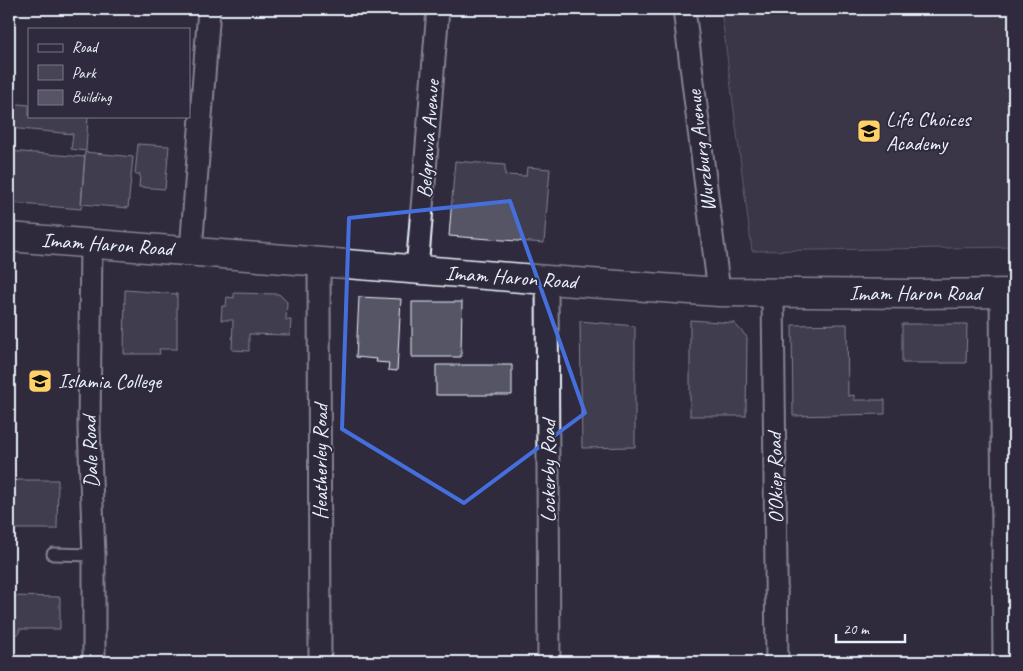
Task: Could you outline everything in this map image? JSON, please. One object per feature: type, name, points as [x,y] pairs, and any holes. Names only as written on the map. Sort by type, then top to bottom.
[{"type":"street","points":[[191,251],[209,9]]},
{"type":"street","name":"Belgravia Avenue","points":[[418,270],[438,9]]},
{"type":"street","name":"Wurzburg Avenue","points":[[684,9],[719,292]]},
{"type":"street","name":"Imam Haron Road","points":[[9,237],[719,292],[774,294],[1008,293]]},
{"type":"street","name":"Dale Road","points":[[91,243],[89,428],[94,555],[94,662]]},
{"type":"street","name":"Heatherley Road","points":[[319,261],[320,662]]},
{"type":"street","name":"Lockerby Road","points":[[547,280],[549,662]]},
{"type":"street","points":[[1004,662],[1008,293]]},
{"type":"street","name":"O'Okiep Road","points":[[774,294],[777,662]]},
{"type":"lane","points":[[54,554],[94,555]]},
{"type":"highlighted area","points":[[510,201],[585,413],[464,503],[342,429],[349,218]]},
{"type":"green space","name":"Life Choices Academy","points":[[721,9],[1014,9],[1014,247],[752,251]]},
{"type":"building","points":[[9,103],[28,105],[28,118],[88,118],[86,151],[71,149],[73,134],[9,128]]},
{"type":"building","points":[[138,144],[169,146],[165,189],[139,187],[140,174],[135,174]]},
{"type":"building","points":[[9,151],[85,157],[81,209],[9,203]]},
{"type":"building","points":[[85,152],[133,157],[128,208],[81,204]]},
{"type":"building","points":[[455,161],[505,165],[505,175],[526,176],[527,167],[550,169],[544,243],[449,236]]},
{"type":"building","points":[[125,290],[177,294],[177,349],[159,349],[160,354],[124,354]]},
{"type":"building","points":[[234,293],[279,294],[287,302],[286,320],[291,320],[290,335],[249,334],[249,351],[232,350],[233,320],[221,320],[222,306],[226,306],[227,297],[234,298]]},
{"type":"building","points":[[359,297],[401,299],[397,371],[388,370],[389,363],[376,362],[377,359],[356,357]]},
{"type":"building","points":[[412,302],[462,302],[461,357],[412,357]]},
{"type":"building","points":[[690,320],[734,323],[747,337],[746,416],[690,416]]},
{"type":"building","points":[[580,321],[635,326],[635,447],[582,448]]},
{"type":"building","points":[[847,324],[848,396],[854,395],[854,400],[885,400],[885,414],[793,416],[792,325]]},
{"type":"building","points":[[902,324],[967,324],[966,363],[902,363]]},
{"type":"building","points":[[436,365],[512,365],[512,395],[436,395]]},
{"type":"building","points":[[9,480],[58,480],[57,529],[9,529]]},
{"type":"building","points":[[9,596],[60,597],[60,629],[19,629],[19,634],[9,634]]},
{"type":"place","name":"Life Choices Academy","points":[[869,131]]},
{"type":"place","name":"Islamia College","points":[[40,381]]}]
